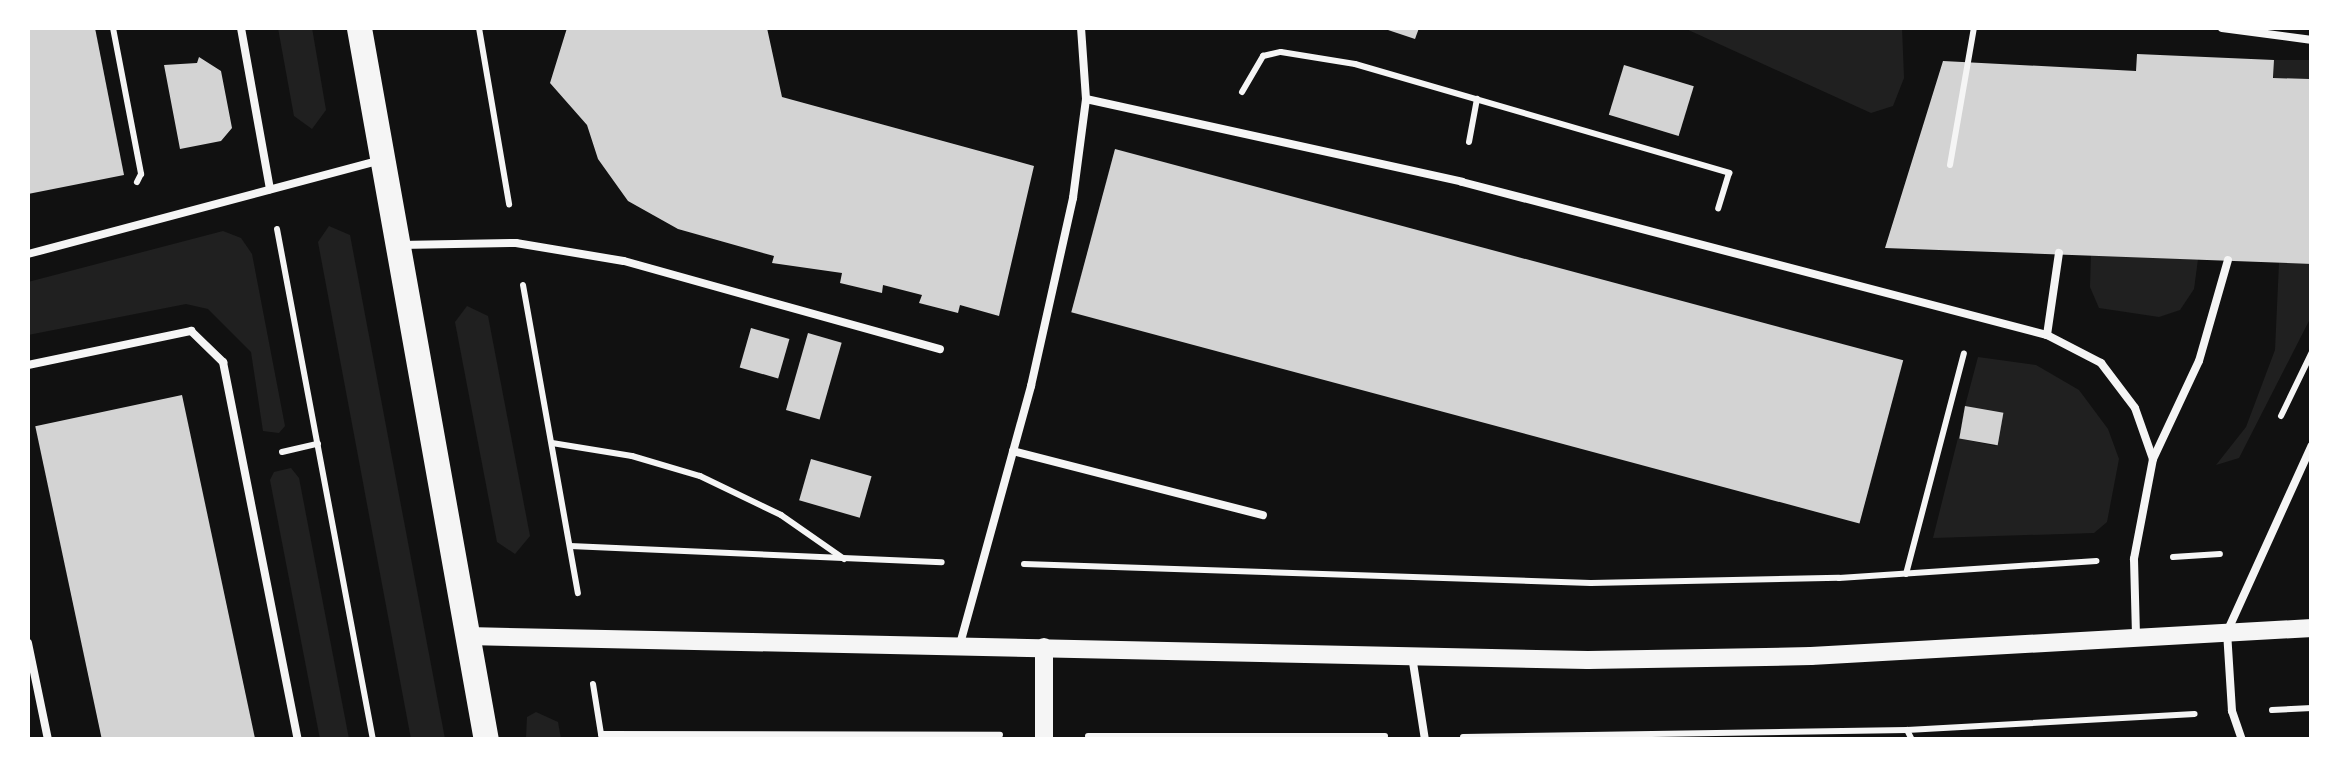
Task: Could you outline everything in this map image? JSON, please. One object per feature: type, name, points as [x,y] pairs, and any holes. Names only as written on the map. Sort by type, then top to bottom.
[{"type":"main road","points":[[359,28],[486,740]]},
{"type":"street","points":[[467,636],[1412,656],[1811,656],[2312,628]]},
{"type":"street","points":[[1044,647],[1044,740]]},
{"type":"lane","points":[[241,28],[270,189]]},
{"type":"lane","points":[[960,644],[1013,451],[1073,198],[1086,99],[1081,28]]},
{"type":"lane","points":[[2222,28],[2312,40]]},
{"type":"lane","points":[[1086,99],[1462,182],[1972,319],[2047,335],[2101,363],[2135,408],[2153,459]]},
{"type":"lane","points":[[28,254],[381,160]]},
{"type":"lane","points":[[396,245],[516,243],[624,261],[940,348]]},
{"type":"lane","points":[[2047,335],[2058,254]]},
{"type":"lane","points":[[2136,636],[2134,559],[2153,459],[2199,361],[2228,260]]},
{"type":"lane","points":[[28,365],[190,331],[223,362],[298,740]]},
{"type":"lane","points":[[2242,740],[2232,712],[2226,632],[2312,445]]},
{"type":"lane","points":[[1013,451],[1262,515]]},
{"type":"lane","points":[[28,643],[48,740]]},
{"type":"lane","points":[[1412,656],[1425,740]]},
{"type":"path","points":[[113,28],[141,174],[134,186]]},
{"type":"path","points":[[479,28],[602,740]]},
{"type":"path","points":[[1950,165],[1974,28]]},
{"type":"path","points":[[1236,130],[1244,80],[1254,62],[1281,52],[1355,64],[1729,172]]},
{"type":"path","points":[[270,189],[374,740]]},
{"type":"path","points":[[1906,574],[1972,319]]},
{"type":"path","points":[[552,443],[632,456],[700,476],[781,515],[844,559]]},
{"type":"path","points":[[570,546],[844,559],[1592,582],[1906,574],[2265,552]]},
{"type":"path","points":[[1907,730],[1912,740]]},
{"type":"shaded area","points":[[278,28],[312,28],[326,110],[312,129],[294,116]]},
{"type":"shaded area","points":[[1684,28],[1902,28],[1904,78],[1893,106],[1871,113]]},
{"type":"shaded area","points":[[2274,60],[2311,60],[2311,78],[2274,78]]},
{"type":"shaded area","points":[[329,226],[350,235],[445,739],[411,739],[318,242]]},
{"type":"shaded area","points":[[223,231],[241,238],[252,254],[285,426],[279,433],[263,431],[251,352],[208,309],[186,304],[28,335],[28,282]]},
{"type":"shaded area","points":[[2091,255],[2198,259],[2194,289],[2180,310],[2159,317],[2099,308],[2090,287]]},
{"type":"shaded area","points":[[2279,263],[2311,264],[2311,317],[2239,458],[2216,465],[2246,427],[2275,350]]},
{"type":"shaded area","points":[[467,306],[488,316],[530,536],[515,554],[497,542],[455,322]]},
{"type":"shaded area","points":[[1978,357],[2036,365],[2079,390],[2108,429],[2119,459],[2107,522],[2094,533],[1933,538],[1958,438],[1995,446],[2002,414],[1965,406]]},
{"type":"shaded area","points":[[291,468],[299,478],[349,739],[320,739],[270,480],[274,472]]},
{"type":"shaded area","points":[[536,712],[558,722],[561,739],[526,739],[527,717]]},
{"type":"building","points":[[28,28],[95,28],[124,175],[28,194]]},
{"type":"building","points":[[567,28],[767,28],[782,97],[1034,166],[999,316],[960,305],[958,313],[919,303],[922,295],[883,285],[882,293],[840,283],[842,273],[772,263],[774,256],[678,229],[628,201],[598,159],[587,125],[550,83]]},
{"type":"building","points":[[1382,28],[1419,28],[1415,39]]},
{"type":"building","points":[[2137,54],[2274,60],[2273,78],[2312,79],[2312,264],[1885,248],[1943,61],[2136,71]]},
{"type":"building","points":[[199,57],[221,71],[232,128],[221,141],[180,149],[164,65],[197,63]]},
{"type":"building","points":[[1624,65],[1694,86],[1679,136],[1609,115]]},
{"type":"building","points":[[1115,149],[1903,360],[1859,523],[1071,312]]},
{"type":"building","points":[[751,328],[789,339],[778,378],[740,367]]},
{"type":"building","points":[[808,333],[842,343],[820,420],[786,410]]},
{"type":"building","points":[[182,395],[255,739],[102,740],[35,426]]},
{"type":"building","points":[[1965,406],[2003,413],[1998,445],[1959,438]]},
{"type":"building","points":[[811,459],[872,476],[860,518],[799,500]]}]
